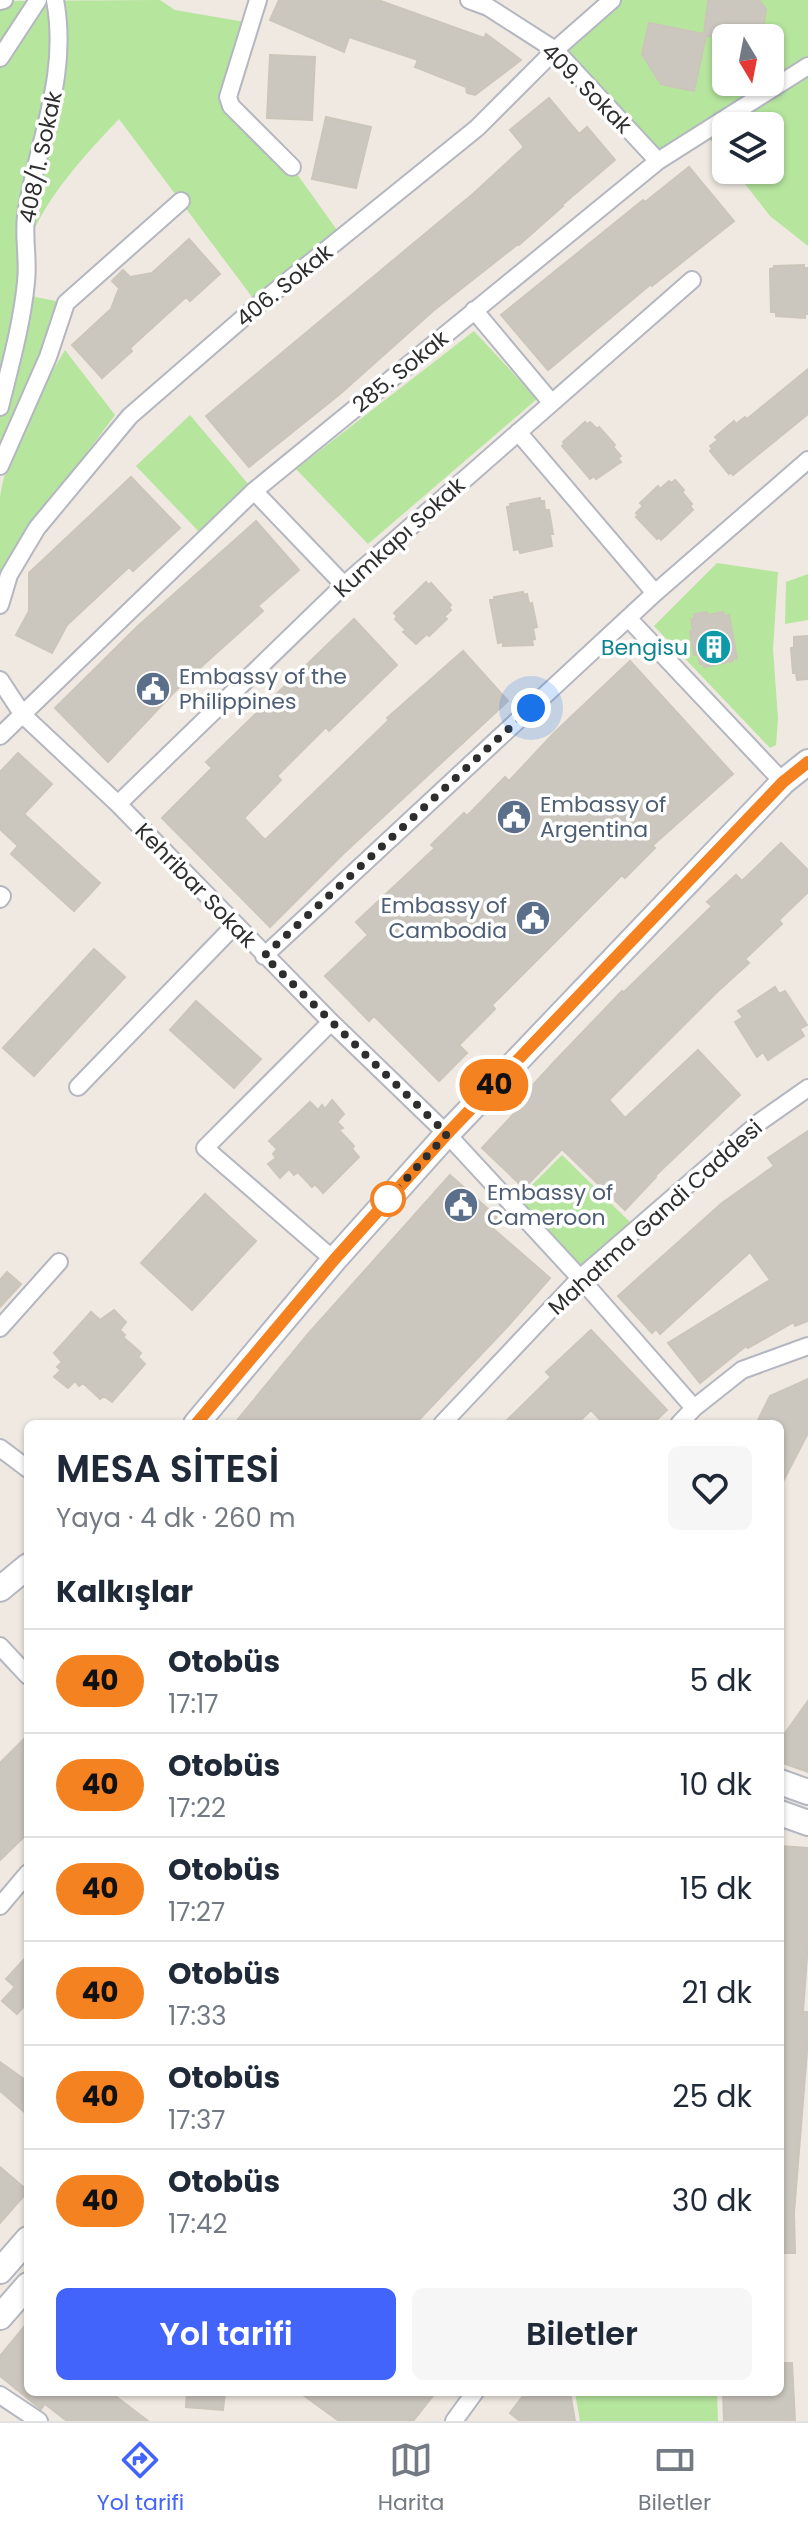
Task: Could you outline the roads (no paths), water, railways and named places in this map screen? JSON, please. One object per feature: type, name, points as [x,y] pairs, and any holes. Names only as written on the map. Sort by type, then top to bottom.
[{"type":"street","points":[[0,58],[38,0]]},
{"type":"street","name":"408/1. Sokak","points":[[0,407],[26,281],[26,209],[52,106],[59,59],[55,0]]},
{"type":"street","points":[[258,0],[228,97],[231,106],[292,167]]},
{"type":"street","name":"409. Sokak","points":[[469,0],[488,7],[555,50],[658,161]]},
{"type":"street","name":"406. Sokak","points":[[0,605],[9,575],[37,528],[130,416],[258,305],[477,128],[555,50],[612,0]]},
{"type":"street","name":"285. Sokak","points":[[0,736],[254,491],[658,161],[808,66]]},
{"type":"street","points":[[0,466],[48,357],[66,303],[181,201]]},
{"type":"street","name":"Kumkapı Sokak","points":[[118,804],[344,585],[692,280]]},
{"type":"street","points":[[474,310],[551,402]]},
{"type":"street","points":[[518,432],[655,593]]},
{"type":"street","points":[[264,956],[655,593],[808,460]]},
{"type":"street","points":[[254,491],[344,585]]},
{"type":"street","points":[[628,618],[783,782]]},
{"type":"street","name":"Kehribar Sokak","points":[[0,680],[23,715],[118,804],[264,956],[447,1134],[694,1408]]},
{"type":"street","points":[[199,1420],[334,1260],[447,1134],[783,782],[808,762]]},
{"type":"street","points":[[78,1087],[235,925]]},
{"type":"street","points":[[331,1022],[205,1148],[334,1260]]},
{"type":"street","name":"Mahatma Gandi Caddesi","points":[[446,1420],[580,1278],[761,1121],[808,1088]]},
{"type":"street","points":[[0,1328],[59,1262]]},
{"type":"street","points":[[683,1420],[742,1370],[808,1346]]},
{"type":"street","points":[[0,1448],[24,1466]]},
{"type":"street","points":[[0,1589],[24,1569]]},
{"type":"street","points":[[0,1646],[24,1672]]},
{"type":"street","points":[[784,1783],[808,1792]]},
{"type":"street","points":[[784,1814],[808,1823]]},
{"type":"street","points":[[0,1906],[24,1878]]},
{"type":"street","points":[[0,2271],[24,2244]]},
{"type":"street","points":[[0,2317],[24,2290]]},
{"type":"street","points":[[0,2395],[39,2421]]},
{"type":"street","points":[[454,2421],[472,2396]]},
{"type":"place","name":"Bengisu","points":[[714,647]]},
{"type":"place","name":"Embassy of the Philippines","points":[[153,689]]},
{"type":"place","name":"Embassy of Argentina","points":[[514,817]]},
{"type":"place","name":"Embassy of Cambodia","points":[[533,918]]},
{"type":"place","name":"Embassy of Cameroon","points":[[461,1205]]}]
